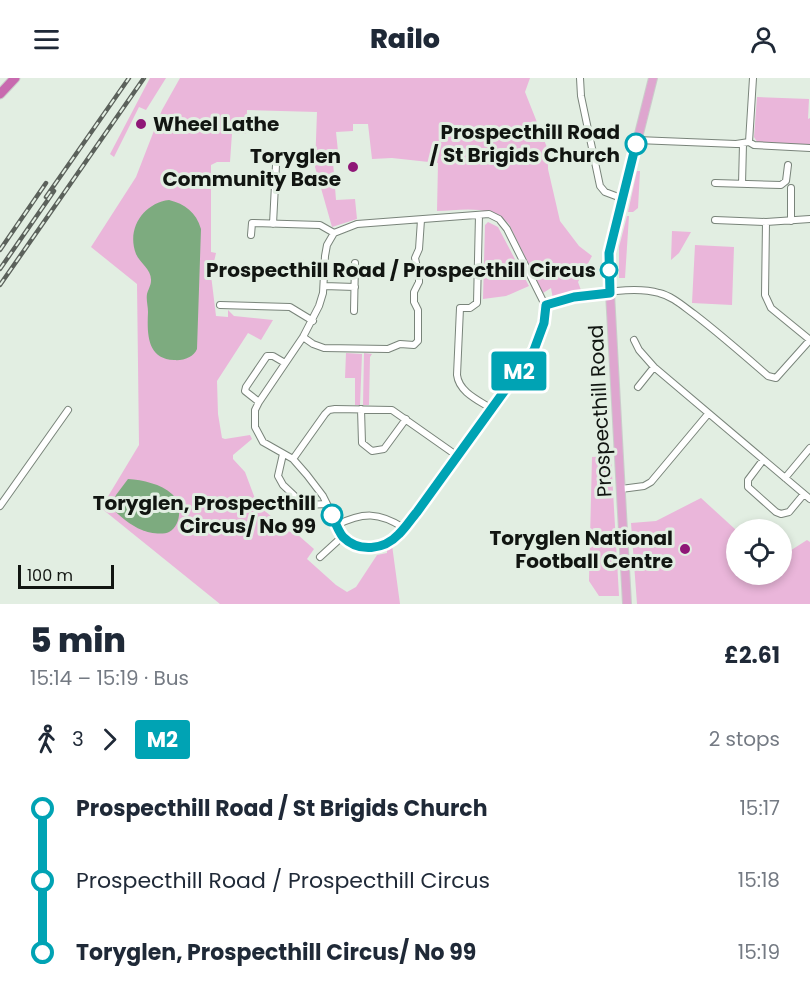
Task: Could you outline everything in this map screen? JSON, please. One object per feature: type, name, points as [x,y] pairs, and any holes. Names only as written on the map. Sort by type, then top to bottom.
[{"type":"highway","points":[[0,94],[15,78]]},
{"type":"main road","name":"Prospecthill Road","points":[[627,604],[609,253],[653,78]]},
{"type":"street","points":[[580,78],[581,96],[600,186],[605,192],[621,198]]},
{"type":"street","points":[[742,184],[753,78]]},
{"type":"street","points":[[637,140],[746,143],[810,148]]},
{"type":"street","points":[[273,224],[276,165]]},
{"type":"street","points":[[716,183],[781,185],[786,181],[788,165]]},
{"type":"street","points":[[791,188],[791,221]]},
{"type":"street","points":[[479,215],[477,303],[474,307],[460,308],[457,375],[458,384],[464,390],[492,409]]},
{"type":"street","points":[[479,215],[494,216],[507,228],[546,305],[544,323],[534,350],[399,535],[382,547],[366,548],[343,536],[308,475],[293,459],[263,442],[255,428],[255,410],[313,321],[324,286],[327,245],[334,232],[357,224],[479,215]]},
{"type":"street","points":[[715,220],[766,222],[810,219]]},
{"type":"street","points":[[303,337],[324,348],[388,349],[400,344],[414,345],[418,341],[418,310],[414,302],[414,292],[419,282],[415,258],[420,249],[421,220]]},
{"type":"street","points":[[546,305],[574,297],[650,291],[671,298],[711,327],[772,378],[779,376],[810,340],[766,302],[766,222]]},
{"type":"street","points":[[251,235],[252,223],[320,225],[334,232]]},
{"type":"street","points":[[354,311],[355,263]]},
{"type":"street","points":[[324,286],[355,287]]},
{"type":"street","points":[[220,305],[290,307],[313,321]]},
{"type":"street","points":[[634,340],[639,350],[654,367],[810,499]]},
{"type":"street","points":[[259,402],[247,394],[246,387],[267,356],[273,356],[285,363]]},
{"type":"street","points":[[638,387],[654,367]]},
{"type":"street","points":[[293,459],[329,410],[361,409],[392,410],[456,455]]},
{"type":"street","points":[[361,409],[362,443],[372,451],[384,449],[406,419]]},
{"type":"street","points":[[0,506],[68,410]]},
{"type":"street","points":[[621,489],[644,486],[651,482],[708,414]]},
{"type":"street","points":[[785,478],[810,448]]},
{"type":"street","points":[[283,454],[278,476],[283,485],[302,503],[326,504]]},
{"type":"street","points":[[763,460],[748,480],[748,487],[776,512],[781,514],[789,512],[804,494]]},
{"type":"street","points":[[337,525],[352,518],[374,515],[390,519],[404,528]]},
{"type":"street","points":[[320,557],[343,536]]},
{"type":"shaded area","points":[[150,78],[166,78],[146,110],[139,107],[114,157],[110,154]]},
{"type":"shaded area","points":[[180,78],[530,78],[525,92],[548,150],[548,169],[560,221],[579,246],[592,256],[578,282],[582,293],[553,299],[551,288],[543,293],[509,224],[494,213],[466,209],[437,211],[438,163],[392,158],[372,159],[368,124],[353,124],[353,131],[336,132],[339,161],[333,162],[336,200],[355,199],[357,219],[332,227],[315,167],[317,112],[247,110],[246,134],[232,133],[230,162],[217,162],[211,165],[211,252],[216,253],[211,275],[216,316],[228,317],[228,310],[234,316],[273,320],[261,340],[248,333],[217,381],[218,414],[222,438],[250,435],[252,439],[233,455],[233,459],[245,472],[257,504],[288,531],[298,535],[314,549],[307,559],[347,592],[356,587],[377,555],[387,553],[387,549],[392,545],[400,604],[220,604],[101,508],[139,445],[137,284],[91,247],[136,177],[162,110]]},
{"type":"shaded area","points":[[757,97],[809,99],[810,145],[757,142],[754,137]]},
{"type":"shaded area","points":[[637,171],[640,171],[638,208],[633,212],[628,212]]},
{"type":"shaded area","points":[[169,200],[189,210],[201,229],[197,349],[191,356],[177,360],[165,359],[158,355],[150,344],[147,294],[151,277],[136,254],[133,235],[139,218],[145,212],[160,202]]},
{"type":"shaded area","points":[[627,216],[629,216],[625,278],[619,278],[619,247]]},
{"type":"shaded area","points":[[488,222],[498,227],[529,286],[506,296],[483,299],[485,225]]},
{"type":"shaded area","points":[[672,231],[691,232],[679,253],[671,260]]},
{"type":"shaded area","points":[[695,245],[734,247],[732,305],[692,303]]},
{"type":"shaded area","points":[[346,353],[362,354],[360,405],[355,405],[355,378],[345,378]]},
{"type":"shaded area","points":[[364,353],[372,354],[370,357],[369,405],[363,405]]},
{"type":"shaded area","points":[[611,456],[619,596],[599,596],[589,581],[592,457]]},
{"type":"shaded area","points":[[128,479],[151,483],[172,494],[179,508],[178,519],[173,529],[163,533],[145,531],[129,523],[111,508],[116,495]]},
{"type":"shaded area","name":"Toryglen National Football Centre","points":[[701,498],[726,521],[726,585],[792,585],[792,550],[807,540],[810,542],[810,604],[637,604],[631,523],[656,521]]},
{"type":"railway","points":[[46,197],[129,78]]},
{"type":"railway","points":[[0,285],[144,78]]},
{"type":"railway","points":[[0,250],[46,183]]},
{"type":"railway","points":[[0,269],[54,191]]},
{"type":"bus line","name":"M2","points":[[332,515],[343,536],[352,543],[366,548],[382,547],[391,542],[417,512],[534,350],[544,323],[546,305],[574,297],[610,293],[609,253],[636,144]]},
{"type":"place","name":"Wheel Lathe","points":[[141,124]]},
{"type":"place","name":"Prospecthill Road / St Brigids Church","points":[[636,144]]},
{"type":"place","name":"Toryglen Community Base","points":[[353,167]]},
{"type":"place","name":"Prospecthill Road / Prospecthill Circus","points":[[609,270]]},
{"type":"place","name":"Toryglen, Prospecthill Circus/ No 99","points":[[332,515]]},
{"type":"place","name":"Toryglen National Football Centre","points":[[685,549]]}]
